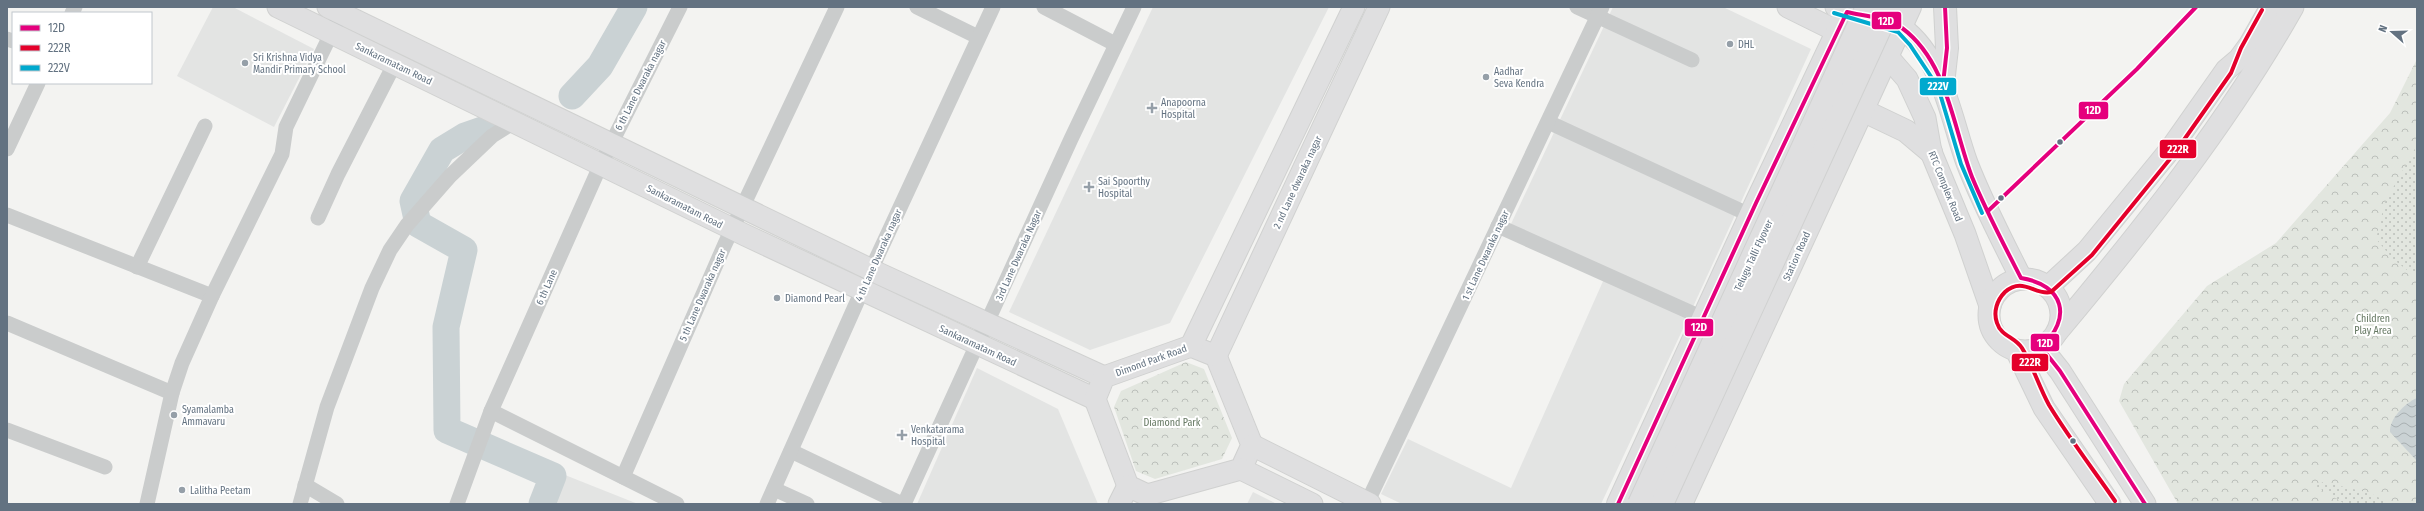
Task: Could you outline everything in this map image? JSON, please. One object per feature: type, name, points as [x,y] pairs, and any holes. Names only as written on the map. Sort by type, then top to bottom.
[{"type":"main road","name":"Sankaramatam Road","points":[[278,7],[732,229],[1095,399]]},
{"type":"main road","points":[[1191,346],[1354,7]]},
{"type":"main road","name":"2 nd Lane dwaraka nagar","points":[[1216,356],[1379,7]]},
{"type":"main road","name":"RTC Complex Road","points":[[1788,7],[1887,56],[1907,79],[1925,118],[1931,152],[1965,234],[1990,306],[1988,317],[1991,328],[2005,346],[2016,350]]},
{"type":"main road","name":"Telugu Talli Flyover","points":[[1662,504],[1890,7]]},
{"type":"main road","name":"Station Road","points":[[1680,504],[1770,313],[1910,7]]},
{"type":"main road","points":[[1943,84],[1948,48],[1945,7]]},
{"type":"main road","points":[[2048,287],[2087,251],[2169,151],[2226,70],[2239,59],[2250,44],[2271,7]]},
{"type":"main road","points":[[2016,350],[2024,351],[2041,347],[2051,340],[2145,227],[2244,89],[2293,7]]},
{"type":"main road","points":[[1618,504],[1750,215],[1850,8],[1901,27],[1915,41],[1943,84],[1967,162],[1988,211],[2020,278]]},
{"type":"main road","name":"Telugu Talli Flyover","points":[[1639,504],[1850,8]]},
{"type":"main road","points":[[338,9],[610,144],[871,270],[1104,377]]},
{"type":"main road","points":[[1862,110],[1906,131],[1931,152]]},
{"type":"main road","points":[[1990,306],[1994,296],[2001,287],[2020,278],[2031,278],[2048,287],[2056,296],[2060,307],[2061,319],[2058,331]]},
{"type":"main road","name":"Dimond Park Road","points":[[1095,399],[1104,377],[1191,346],[1216,356]]},
{"type":"main road","points":[[2041,347],[2060,371],[2145,504]]},
{"type":"main road","points":[[2016,350],[2044,408],[2110,504]]},
{"type":"main road","points":[[1216,356],[1252,446],[1368,503]]},
{"type":"main road","points":[[1095,399],[1128,486],[1145,500],[1241,469],[1312,504]]},
{"type":"main road","points":[[1241,469],[1252,446]]},
{"type":"main road","points":[[1119,504],[1128,486]]},
{"type":"street","name":"6 th Lane Dwaraka nagar","points":[[601,164],[680,7]]},
{"type":"street","name":"5 th Lane Dwaraka nagar","points":[[623,477],[742,207],[838,7]]},
{"type":"street","points":[[917,7],[978,37]]},
{"type":"street","name":"4 th Lane Dwaraka nagar","points":[[767,504],[871,270],[993,7]]},
{"type":"street","points":[[1044,7],[1115,44]]},
{"type":"street","name":"3rd Lane Dwaraka Nagar","points":[[903,504],[1115,44],[1134,7]]},
{"type":"street","points":[[1577,7],[1600,12],[1692,60]]},
{"type":"street","points":[[147,504],[172,393],[212,296],[282,154],[286,127],[333,33],[338,9]]},
{"type":"street","name":"1 st Lane Dwaraka nagar","points":[[1368,503],[1600,12]]},
{"type":"street","points":[[318,218],[338,174],[395,63]]},
{"type":"street","points":[[7,149],[38,84]]},
{"type":"street","points":[[300,504],[327,407],[372,288],[390,250],[407,225],[477,149],[492,136],[514,122]]},
{"type":"street","points":[[1548,122],[1750,215]]},
{"type":"street","points":[[137,266],[205,126]]},
{"type":"street","name":"6 th Lane","points":[[457,504],[491,411],[601,164]]},
{"type":"street","points":[[7,216],[212,296]]},
{"type":"street","points":[[1498,226],[1703,318]]},
{"type":"street","points":[[7,323],[172,393]]},
{"type":"street","points":[[491,411],[677,504]]},
{"type":"street","points":[[7,430],[105,467]]},
{"type":"street","points":[[790,451],[903,504]]},
{"type":"street","points":[[305,485],[337,504]]},
{"type":"street","points":[[774,489],[807,504]]},
{"type":"shaded area","name":"Sri Krishna Vidya Mandir Primary School","points":[[213,7],[233,7],[314,49],[274,127],[177,76]]},
{"type":"shaded area","points":[[1153,7],[1329,7],[1170,323],[1090,350],[1009,312]]},
{"type":"shaded area","points":[[1613,7],[1723,7],[1811,49],[1692,309],[1510,226]]},
{"type":"shaded area","points":[[1604,279],[1688,318],[1601,504],[1402,504],[1381,494],[1408,439],[1511,488]]},
{"type":"shaded area","points":[[977,368],[1058,409],[1098,504],[917,504]]},
{"type":"shaded area","points":[[565,475],[638,504],[554,504]]},
{"type":"shaded area","points":[[1253,492],[1277,504],[1247,504]]},
{"type":"green space","name":"Children Play Area","points":[[2417,59],[2417,504],[2178,504],[2119,401],[2124,384],[2207,286],[2276,243],[2390,113]]},
{"type":"green space","points":[[2417,145],[2417,278],[2393,259],[2376,239],[2385,202]]},
{"type":"green space","name":"Diamond Park","points":[[1186,362],[1204,369],[1232,438],[1222,459],[1155,479],[1136,471],[1114,407],[1121,391]]},
{"type":"green space","points":[[2323,482],[2370,493],[2391,504],[2345,504],[2316,486]]},
{"type":"water","points":[[2417,398],[2417,461],[2390,432],[2390,427],[2399,412],[2412,400]]},
{"type":"waterway","points":[[572,96],[600,66],[634,7]]},
{"type":"waterway","points":[[488,128],[465,136],[442,150],[413,201],[418,224],[464,250],[446,327],[447,430],[553,476],[542,504]]},
{"type":"transit line","name":"12D","points":[[1945,7],[1947,48],[1943,84],[1945,93]]},
{"type":"transit line","name":"12D","points":[[1988,211],[2137,69],[2196,7]]},
{"type":"transit line","name":"222R","points":[[2115,501],[2049,405],[2022,348],[1999,327],[1995,315],[1996,306],[2005,292],[2018,286],[2051,292],[2092,255],[2174,154],[2231,73],[2241,48],[2262,10]]},
{"type":"transit line","name":"12D","points":[[1618,504],[1756,203],[1847,12],[1890,22],[1902,28],[1917,42],[1930,59],[1947,97],[1972,177],[1989,215],[2021,278],[2036,282],[2047,288],[2055,295],[2059,304],[2060,314],[2057,325],[2051,336],[2041,347],[2060,371],[2145,504]]},
{"type":"transit line","name":"222V","points":[[1834,13],[1898,32],[1910,45],[1938,87],[1961,164],[1982,213]]},
{"type":"place","name":"DHL","points":[[1730,44]]},
{"type":"place","name":"Sri Krishna Vidya Mandir Primary School","points":[[245,63]]},
{"type":"place","name":"Aadhar Seva Kendra","points":[[1486,77]]},
{"type":"place","name":"Anapoorna Hospital","points":[[1152,108]]},
{"type":"place","name":"Sai Spoorthy Hospital","points":[[1089,187]]},
{"type":"place","name":"Diamond Pearl","points":[[777,298]]},
{"type":"place","name":"Syamalamba Ammavaru","points":[[174,415]]},
{"type":"place","name":"Venkatarama Hospital","points":[[902,435]]},
{"type":"place","name":"Lalitha Peetam","points":[[182,490]]}]
